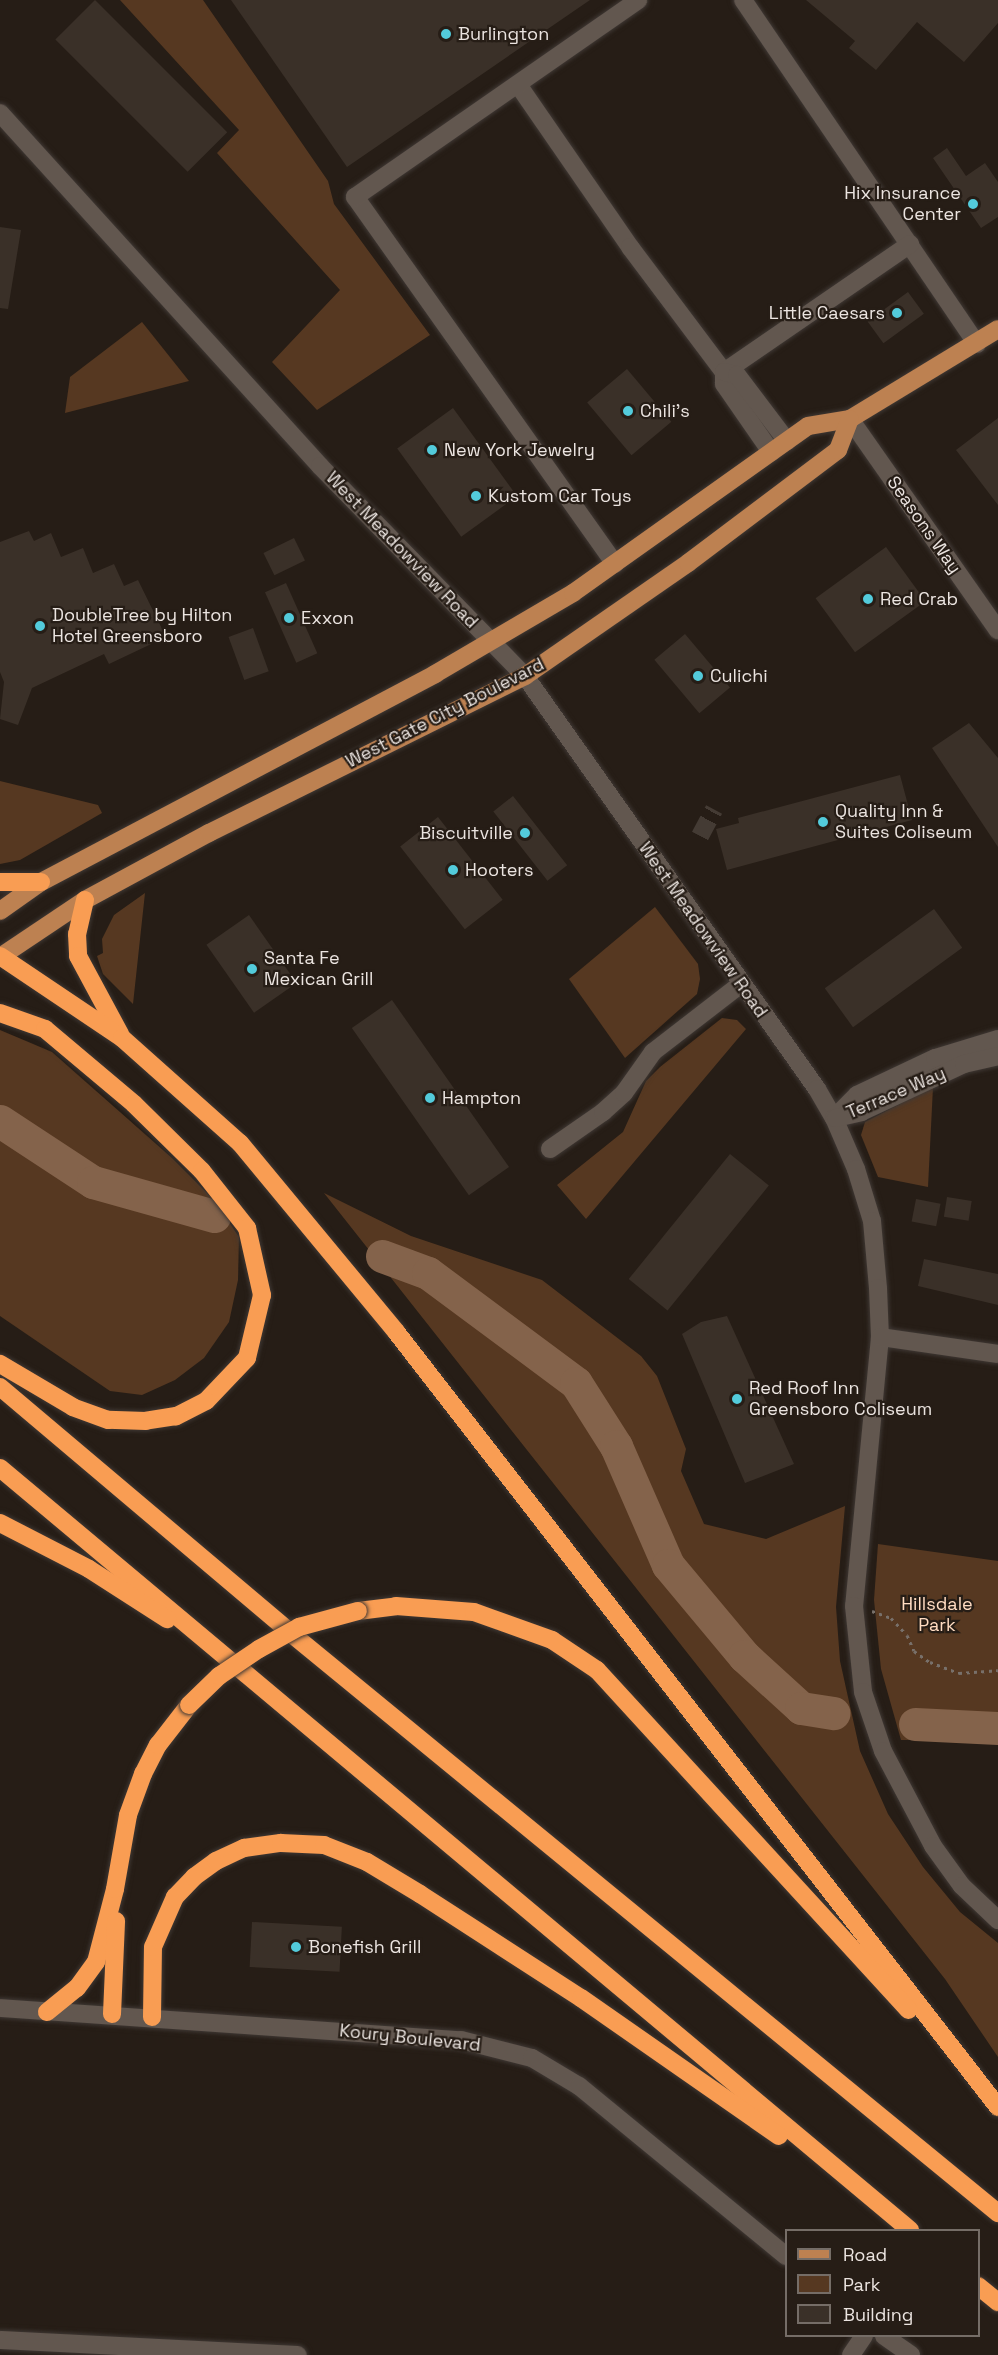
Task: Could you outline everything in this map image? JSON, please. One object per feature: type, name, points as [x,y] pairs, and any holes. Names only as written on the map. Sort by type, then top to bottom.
[{"type":"highway","points":[[0,882],[41,882]]},
{"type":"highway","points":[[85,900],[77,934],[78,956],[122,1038]]},
{"type":"highway","points":[[0,957],[122,1038],[240,1143],[390,1324],[998,2109]]},
{"type":"highway","points":[[0,1013],[45,1029],[134,1104],[202,1171],[247,1228],[262,1295],[247,1358],[206,1401],[176,1416],[146,1421],[108,1420],[73,1407],[0,1364]]},
{"type":"highway","points":[[0,1387],[293,1635],[998,2213]]},
{"type":"highway","points":[[0,1468],[236,1663],[909,2229]]},
{"type":"highway","points":[[0,1523],[89,1569],[236,1663]]},
{"type":"highway","points":[[47,2012],[77,1988],[96,1962],[116,1889],[128,1815],[143,1774],[158,1745],[189,1705],[219,1676],[258,1649],[299,1627],[358,1611],[396,1606],[474,1612],[552,1640],[597,1670],[998,2109]]},
{"type":"highway","points":[[152,2017],[153,1947],[175,1897],[194,1877],[216,1861],[244,1848],[281,1842],[324,1845],[368,1862],[561,1985],[878,2205]]},
{"type":"highway","points":[[112,2014],[116,1889]]},
{"type":"highway","points":[[980,2288],[998,2301]]},
{"type":"main road","name":"West Gate City Boulevard","points":[[0,911],[41,882],[491,641],[615,564],[808,426],[850,419],[977,344],[998,329]]},
{"type":"main road","name":"West Gate City Boulevard","points":[[0,957],[85,900],[209,833],[525,676],[688,563],[838,450],[850,419]]},
{"type":"street","points":[[615,564],[355,197],[519,86],[638,0]]},
{"type":"street","points":[[743,0],[977,344]]},
{"type":"street","points":[[519,86],[630,247],[724,372],[724,384],[771,452]]},
{"type":"street","name":"West Meadowview Road","points":[[0,113],[320,466],[525,676],[817,1089],[834,1118],[856,1168],[872,1221],[880,1338],[854,1606],[863,1692],[883,1751],[933,1846],[962,1886],[998,1920]]},
{"type":"street","points":[[724,372],[910,244]]},
{"type":"street","points":[[724,372],[737,375],[787,441]]},
{"type":"street","name":"Seasons Way","points":[[850,419],[998,630]]},
{"type":"street","points":[[550,1149],[603,1113],[624,1093],[653,1052],[741,984]]},
{"type":"street","name":"Terrace Way","points":[[834,1118],[857,1095],[935,1058],[998,1039]]},
{"type":"street","name":"Terrace Way","points":[[834,1118],[861,1112],[964,1064],[998,1056]]},
{"type":"street","points":[[880,1338],[998,1354]]},
{"type":"street","name":"Koury Boulevard","points":[[0,2008],[461,2040],[532,2058],[579,2086],[785,2255]]},
{"type":"street","points":[[851,2355],[863,2337]]},
{"type":"street","points":[[885,2337],[910,2355]]},
{"type":"street","points":[[0,2340],[298,2355]]},
{"type":"path","points":[[854,1606],[891,1618],[907,1635],[914,1651],[930,1662],[959,1673],[998,1670]]},
{"type":"green space","points":[[120,0],[203,0],[328,181],[334,204],[430,335],[317,410],[272,362],[340,290],[217,153],[239,130]]},
{"type":"green space","points":[[142,322],[189,381],[65,413],[70,377]]},
{"type":"green space","points":[[0,781],[98,805],[102,813],[20,860],[0,864]]},
{"type":"green space","points":[[145,893],[133,1004],[103,974],[97,956],[103,953],[102,939],[114,915]]},
{"type":"green space","points":[[655,907],[698,964],[700,979],[697,994],[625,1058],[569,979]]},
{"type":"green space","points":[[722,1018],[737,1020],[746,1029],[586,1219],[557,1185],[623,1132],[646,1081],[660,1067]]},
{"type":"green space","points":[[0,1030],[52,1052],[172,1158],[215,1201],[239,1237],[238,1280],[229,1322],[204,1358],[175,1380],[142,1395],[110,1391],[0,1316]]},
{"type":"green space","points":[[933,1087],[928,1187],[878,1177],[861,1135],[865,1122]]},
{"type":"green space","points":[[324,1193],[411,1236],[542,1280],[641,1356],[657,1376],[686,1449],[681,1471],[704,1524],[766,1539],[845,1506],[836,1607],[840,1661],[860,1751],[888,1814],[923,1867],[960,1912],[998,1943],[998,2057],[945,1979]]},
{"type":"green space","name":"Hillsdale Park","points":[[878,1544],[998,1561],[998,1740],[901,1740],[881,1669],[874,1600]]},
{"type":"building","points":[[95,0],[227,132],[188,172],[55,40]]},
{"type":"building","points":[[231,0],[590,0],[347,167]]},
{"type":"building","points":[[806,0],[998,0],[998,23],[964,62],[917,22],[876,70],[849,48],[855,41]]},
{"type":"building","points":[[947,148],[966,176],[985,163],[998,182],[998,217],[981,228],[933,158]]},
{"type":"building","points":[[0,227],[21,230],[8,309],[0,308]]},
{"type":"building","points":[[908,292],[924,314],[883,343],[868,321]]},
{"type":"building","name":"Chili's","points":[[627,369],[671,422],[632,455],[587,402]]},
{"type":"building","points":[[453,408],[517,496],[461,537],[397,449]]},
{"type":"building","points":[[998,418],[998,505],[956,450]]},
{"type":"building","name":"DoubleTree by Hilton Hotel Greensboro","points":[[29,531],[34,541],[51,533],[61,557],[83,548],[93,573],[114,564],[124,586],[138,580],[166,637],[109,664],[104,654],[32,688],[18,725],[0,719],[4,682],[0,672],[0,542]]},
{"type":"building","points":[[294,538],[305,560],[274,575],[263,553]]},
{"type":"building","points":[[886,547],[925,601],[855,652],[816,598]]},
{"type":"building","name":"Exxon","points":[[286,583],[317,653],[296,663],[265,592]]},
{"type":"building","points":[[253,628],[269,671],[244,680],[229,637]]},
{"type":"building","points":[[685,634],[730,688],[699,713],[654,660]]},
{"type":"building","points":[[969,723],[998,758],[998,847],[932,748]]},
{"type":"building","name":"Quality Inn & Suites Coliseum","points":[[900,775],[912,820],[727,870],[716,829],[739,823],[738,818]]},
{"type":"building","points":[[513,796],[567,865],[547,881],[493,811]]},
{"type":"building","points":[[438,817],[503,900],[465,929],[400,847]]},
{"type":"building","points":[[934,909],[962,948],[853,1027],[825,988]]},
{"type":"building","points":[[249,915],[297,983],[254,1013],[206,945]]},
{"type":"building","name":"Hampton","points":[[392,1000],[509,1167],[469,1195],[352,1028]]},
{"type":"building","points":[[730,1154],[769,1185],[668,1311],[629,1279]]},
{"type":"building","points":[[947,1197],[972,1201],[969,1221],[944,1217]]},
{"type":"building","points":[[916,1199],[941,1204],[936,1226],[912,1222]]},
{"type":"building","points":[[924,1259],[998,1274],[998,1305],[918,1286]]},
{"type":"building","name":"Red Roof Inn Greensboro Coliseum","points":[[727,1316],[794,1464],[745,1483],[682,1334],[701,1322]]},
{"type":"building","name":"Bonefish Grill","points":[[252,1922],[342,1927],[340,1972],[250,1967]]},
{"type":"waterway","points":[[0,1121],[93,1182],[214,1216]]},
{"type":"waterway","points":[[382,1256],[428,1273],[576,1383],[616,1446],[668,1565],[744,1656],[801,1708],[834,1713]]},
{"type":"waterway","points":[[915,1724],[998,1728]]},
{"type":"tunnel","points":[[700,836],[714,810]]},
{"type":"place","name":"Burlington","points":[[446,34]]},
{"type":"place","name":"Hix Insurance Center","points":[[973,204]]},
{"type":"place","name":"Little Caesars","points":[[897,313]]},
{"type":"place","name":"Chili's","points":[[628,411]]},
{"type":"place","name":"New York Jewelry","points":[[432,450]]},
{"type":"place","name":"Kustom Car Toys","points":[[476,496]]},
{"type":"place","name":"Red Crab","points":[[868,599]]},
{"type":"place","name":"Exxon","points":[[289,618]]},
{"type":"place","name":"DoubleTree by Hilton Hotel Greensboro","points":[[40,626]]},
{"type":"place","name":"Culichi","points":[[698,676]]},
{"type":"place","name":"Quality Inn & Suites Coliseum","points":[[823,822]]},
{"type":"place","name":"Biscuitville","points":[[525,833]]},
{"type":"place","name":"Hooters","points":[[453,870]]},
{"type":"place","name":"Santa Fe Mexican Grill","points":[[252,969]]},
{"type":"place","name":"Hampton","points":[[430,1098]]},
{"type":"place","name":"Red Roof Inn Greensboro Coliseum","points":[[737,1399]]},
{"type":"place","name":"Bonefish Grill","points":[[296,1947]]}]
